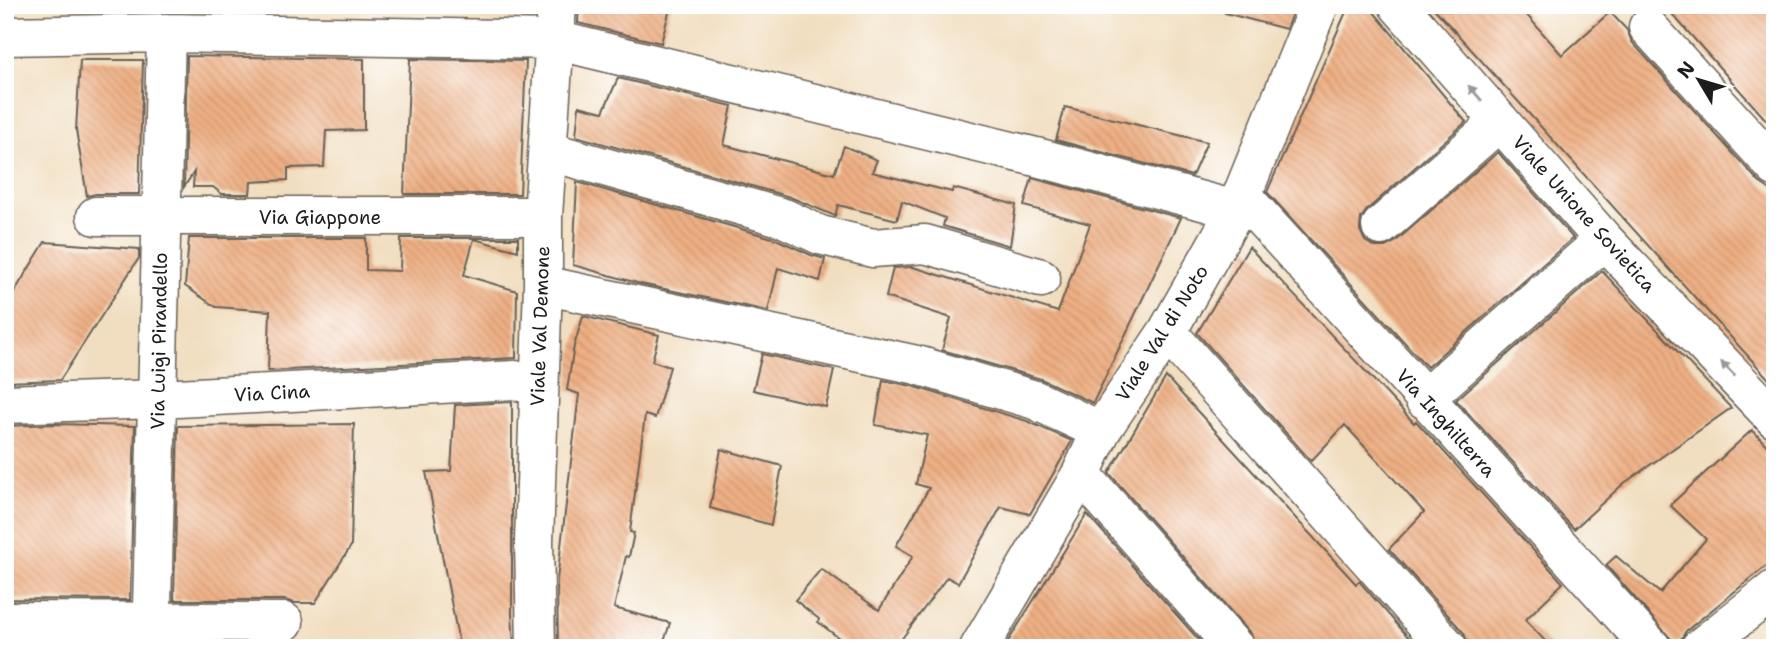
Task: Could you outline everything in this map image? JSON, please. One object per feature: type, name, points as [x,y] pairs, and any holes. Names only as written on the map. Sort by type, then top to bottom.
[{"type":"street","name":"Viale Val di Noto","points":[[979,648],[1081,474],[1101,431],[1167,332],[1239,203],[1319,5]]},
{"type":"street","name":"Viale Unione Sovietica","points":[[1398,5],[1604,240],[1775,419]]},
{"type":"street","points":[[5,36],[556,22],[1040,158],[1239,203]]},
{"type":"street","name":"Viale Val Demone","points":[[536,648],[534,541],[543,216],[556,22]]},
{"type":"street","points":[[1648,27],[1775,167]]},
{"type":"street","name":"Via Luigi Pirandello","points":[[151,635],[159,399],[166,33]]},
{"type":"street","points":[[1381,226],[1500,121]]},
{"type":"street","points":[[548,151],[784,218],[820,236],[873,248],[925,244],[1041,278]]},
{"type":"street","name":"Via Inghilterra","points":[[1239,203],[1653,648]]},
{"type":"street","name":"Via Giappone","points":[[96,216],[543,216]]},
{"type":"street","points":[[1424,399],[1604,240]]},
{"type":"street","points":[[543,285],[918,365],[1035,400],[1101,431]]},
{"type":"street","points":[[1167,332],[1448,648]]},
{"type":"street","name":"Via Cina","points":[[5,404],[159,399],[515,380],[538,387]]},
{"type":"street","points":[[1081,474],[1235,648]]},
{"type":"street","points":[[1700,648],[1775,589]]},
{"type":"street","points":[[5,621],[151,635],[284,622]]},
{"type":"building","points":[[579,5],[671,5],[661,43],[578,23]]},
{"type":"building","points":[[1226,5],[1295,5],[1286,29],[1225,13]]},
{"type":"building","points":[[1349,5],[1368,5],[1466,122],[1367,210],[1361,218],[1360,230],[1365,241],[1375,247],[1385,247],[1395,242],[1498,152],[1573,238],[1427,367],[1267,192]]},
{"type":"building","points":[[1431,5],[1518,5],[1562,55],[1610,12],[1627,30],[1632,42],[1759,182],[1775,193],[1775,386]]},
{"type":"building","points":[[1664,5],[1775,5],[1775,130]]},
{"type":"building","points":[[187,56],[364,59],[364,130],[326,131],[324,167],[288,168],[288,180],[251,182],[250,194],[222,194],[213,187],[193,187],[194,172],[184,187]]},
{"type":"building","points":[[410,59],[526,61],[520,194],[404,194]]},
{"type":"building","points":[[80,60],[143,60],[139,194],[87,196],[76,130]]},
{"type":"building","points":[[618,78],[732,106],[724,145],[834,174],[844,146],[877,160],[872,172],[952,192],[953,188],[1016,205],[1010,246],[943,226],[945,218],[902,201],[897,220],[838,205],[835,216],[790,197],[576,136],[579,106],[603,112]]},
{"type":"building","points":[[1065,107],[1207,142],[1192,176],[1056,140]]},
{"type":"building","points":[[1032,178],[1181,218],[1093,403],[1041,379],[942,350],[951,318],[886,297],[893,268],[913,267],[1058,312],[1090,224],[1024,206]]},
{"type":"building","points":[[577,182],[776,239],[825,259],[820,281],[778,268],[768,311],[641,284],[573,265]]},
{"type":"building","points":[[189,238],[366,238],[366,270],[400,271],[401,238],[518,238],[518,251],[474,239],[464,275],[517,291],[516,358],[268,371],[270,311],[216,307],[185,286]]},
{"type":"building","points":[[45,242],[139,249],[139,258],[60,380],[5,382],[5,307]]},
{"type":"building","points":[[1249,247],[1414,423],[1416,421],[1563,583],[1525,620],[1552,648],[1469,648],[1464,633],[1389,549],[1424,512],[1345,425],[1311,461],[1197,333]]},
{"type":"building","points":[[1602,271],[1731,408],[1623,484],[1574,529],[1456,400]]},
{"type":"building","points":[[583,316],[659,335],[652,361],[670,367],[655,418],[645,415],[630,532],[634,533],[614,608],[670,623],[662,648],[558,648],[557,580],[579,394],[567,390],[574,346]]},
{"type":"building","points":[[762,354],[834,370],[826,407],[753,390]]},
{"type":"building","points":[[1166,377],[1356,584],[1359,581],[1418,648],[1256,648],[1251,634],[1109,473]]},
{"type":"building","points":[[883,380],[912,386],[1027,421],[1072,441],[1030,514],[1001,507],[958,583],[947,577],[895,648],[852,648],[795,600],[821,569],[879,610],[913,556],[896,546],[929,488],[916,484],[927,435],[875,425]]},
{"type":"building","points":[[512,402],[514,648],[460,648],[426,472],[451,471],[455,405]]},
{"type":"building","points":[[354,424],[351,546],[315,603],[284,600],[174,600],[178,426]]},
{"type":"building","points":[[5,426],[135,426],[130,600],[5,599]]},
{"type":"building","points":[[1752,430],[1775,454],[1775,559],[1686,631],[1677,646],[1606,565],[1616,556],[1660,593],[1706,539],[1670,505]]},
{"type":"building","points":[[721,449],[782,466],[771,525],[710,508]]},
{"type":"building","points":[[1087,514],[1206,648],[1004,648]]},
{"type":"building","points":[[5,643],[124,643],[124,648],[5,648]]}]
